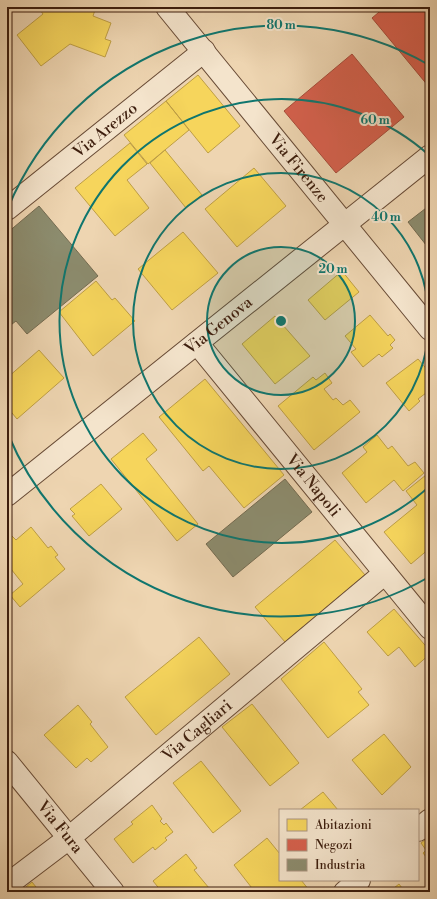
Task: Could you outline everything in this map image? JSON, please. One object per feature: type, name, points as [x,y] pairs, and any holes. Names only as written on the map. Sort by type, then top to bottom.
[{"type":"street","name":"Via Firenze","points":[[167,7],[430,330]]},
{"type":"street","name":"Via Arezzo","points":[[7,209],[204,51]]},
{"type":"street","name":"Via Genova","points":[[7,495],[430,156]]},
{"type":"street","name":"Via Napoli","points":[[197,343],[430,628]]},
{"type":"street","name":"Via Cagliari","points":[[7,885],[68,838],[385,573]]},
{"type":"street","name":"Via Fura","points":[[7,762],[113,892]]},
{"type":"street","points":[[419,829],[430,820]]},
{"type":"street","points":[[345,892],[358,881]]},
{"type":"building: Abitazioni","points":[[38,7],[87,7],[95,10],[93,16],[111,23],[105,39],[111,41],[105,57],[70,44],[41,66],[17,35],[43,14]]},
{"type":"building: Abitazioni","points":[[198,75],[240,126],[208,153],[166,101]]},
{"type":"building: Abitazioni","points":[[166,101],[189,130],[148,164],[124,135]]},
{"type":"building: Abitazioni","points":[[130,143],[147,164],[127,180],[149,208],[115,236],[75,188]]},
{"type":"building: Abitazioni","points":[[165,150],[202,195],[186,208],[150,163]]},
{"type":"building: Abitazioni","points":[[254,168],[286,206],[237,247],[205,209]]},
{"type":"building: Abitazioni","points":[[183,232],[218,273],[172,310],[138,269]]},
{"type":"building: Abitazioni","points":[[342,271],[359,292],[325,320],[308,300]]},
{"type":"building: Abitazioni","points":[[96,281],[112,300],[115,298],[135,321],[93,356],[59,312]]},
{"type":"building: Abitazioni","points":[[370,315],[388,336],[390,334],[395,340],[390,345],[393,348],[382,357],[379,354],[363,367],[351,352],[356,349],[345,336]]},
{"type":"building: Abitazioni","points":[[275,316],[310,356],[275,384],[242,344]]},
{"type":"building: Abitazioni","points":[[39,350],[64,378],[17,419],[7,407],[7,378]]},
{"type":"building: Abitazioni","points":[[418,359],[430,373],[430,390],[418,399],[420,401],[409,411],[386,383]]},
{"type":"building: Abitazioni","points":[[325,373],[332,383],[324,389],[333,400],[336,398],[343,405],[350,400],[360,412],[314,450],[278,406],[313,377],[316,380]]},
{"type":"building: Abitazioni","points":[[205,379],[284,475],[244,508],[209,466],[203,471],[159,417]]},
{"type":"building: Abitazioni","points":[[143,433],[157,450],[146,459],[198,524],[177,541],[111,459]]},
{"type":"building: Abitazioni","points":[[377,435],[388,449],[392,446],[408,466],[415,462],[424,473],[403,491],[394,480],[366,503],[342,473],[367,452],[363,447]]},
{"type":"building: Abitazioni","points":[[426,475],[430,480],[430,548],[411,564],[384,532],[417,505],[406,491]]},
{"type":"building: Abitazioni","points":[[101,484],[122,509],[89,536],[72,516],[75,514],[70,509]]},
{"type":"building: Abitazioni","points":[[31,527],[48,548],[51,546],[58,555],[55,557],[65,569],[20,607],[10,595],[23,584],[7,564],[7,541],[12,536],[16,540]]},
{"type":"building: Abitazioni","points":[[335,540],[365,575],[285,642],[255,607]]},
{"type":"building: Abitazioni","points":[[394,609],[430,651],[430,654],[415,667],[399,647],[388,656],[367,632]]},
{"type":"building: Abitazioni","points":[[199,637],[230,674],[156,735],[125,697]]},
{"type":"building: Abitazioni","points":[[324,642],[362,689],[358,692],[369,705],[328,738],[281,679]]},
{"type":"building: Abitazioni","points":[[252,704],[299,763],[270,786],[222,727]]},
{"type":"building: Abitazioni","points":[[78,705],[92,722],[90,724],[108,747],[91,762],[87,758],[76,768],[44,735]]},
{"type":"building: Abitazioni","points":[[384,734],[411,767],[382,795],[352,760]]},
{"type":"building: Abitazioni","points":[[201,761],[241,811],[213,833],[173,783]]},
{"type":"building: Abitazioni","points":[[323,792],[337,809],[301,809]]},
{"type":"building: Abitazioni","points":[[152,805],[162,819],[160,821],[164,825],[166,823],[173,832],[165,838],[167,840],[155,850],[153,847],[133,863],[114,839],[133,824],[131,822]]},
{"type":"building: Abitazioni","points":[[430,836],[430,847],[426,850],[421,843]]},
{"type":"building: Abitazioni","points":[[267,838],[279,853],[279,881],[302,881],[309,890],[307,892],[255,892],[234,865]]},
{"type":"building: Abitazioni","points":[[430,847],[430,862],[423,853]]},
{"type":"building: Abitazioni","points":[[186,854],[197,868],[194,870],[209,888],[204,892],[162,892],[153,881]]},
{"type":"building: Abitazioni","points":[[32,882],[40,892],[20,892]]},
{"type":"building: Abitazioni","points":[[399,884],[405,892],[389,892]]},
{"type":"building: Negozi","points":[[385,7],[423,7],[430,16],[429,87],[372,18]]},
{"type":"building: Negozi","points":[[352,54],[404,117],[336,173],[284,111]]},
{"type":"building: Industria","points":[[430,205],[430,250],[408,222]]},
{"type":"building: Industria","points":[[39,206],[98,276],[27,334],[16,321],[7,328],[7,233]]},
{"type":"building: Industria","points":[[285,479],[312,512],[233,577],[206,544]]}]
